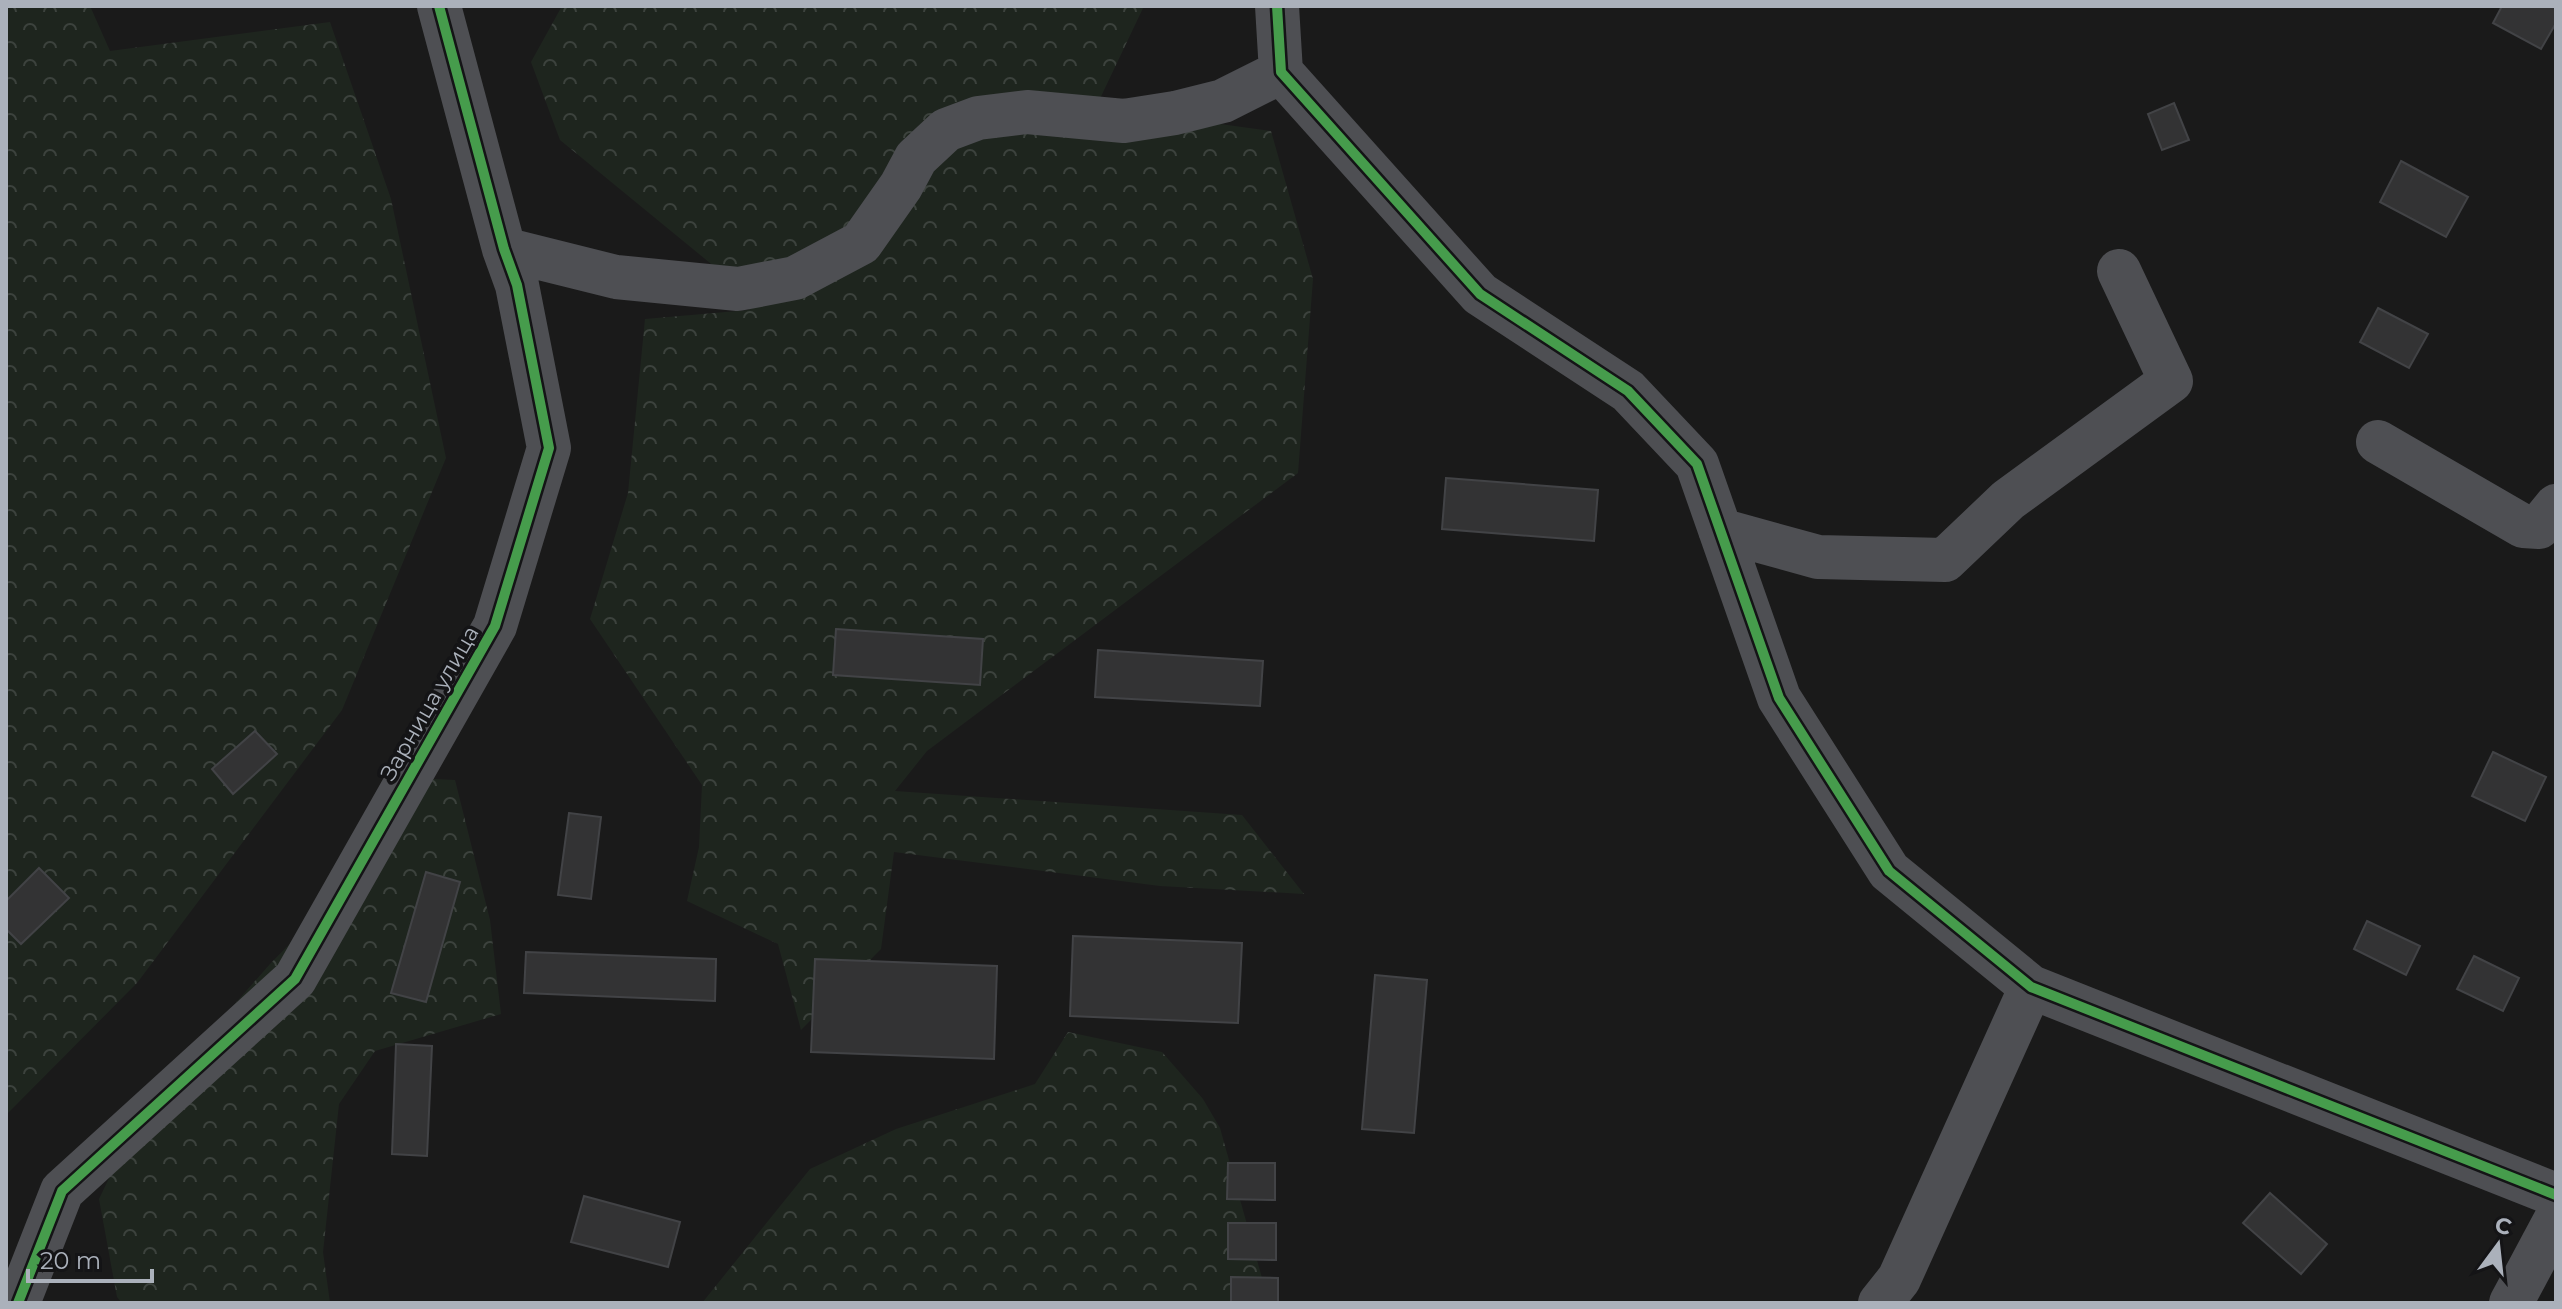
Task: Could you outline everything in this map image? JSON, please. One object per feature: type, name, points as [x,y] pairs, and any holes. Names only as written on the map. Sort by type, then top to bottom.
[{"type":"street","name":"Зарница улица","points":[[16,1296],[62,1191],[295,979],[495,626],[549,448],[517,285],[504,249],[439,6]]},
{"type":"street","points":[[1277,6],[1281,72],[1480,294],[1628,391],[1697,464],[1779,698],[1889,871],[2031,987],[2556,1195]]},
{"type":"street","points":[[504,249],[616,277],[738,289],[795,278],[861,243],[901,186],[916,158],[946,130],[978,118],[1027,112],[1124,121],[1175,113],[1223,101],[1281,72]]},
{"type":"street","points":[[1720,530],[1818,557],[1945,560],[2008,500],[2171,381],[2119,271]]},
{"type":"street","points":[[2378,442],[2523,526],[2539,527],[2556,506]]},
{"type":"street","points":[[1880,1303],[1899,1279],[2031,987]]},
{"type":"street","points":[[2511,1303],[2556,1219]]},
{"type":"green space","points":[[6,6],[90,6],[110,51],[330,22],[391,199],[446,458],[342,710],[137,983],[6,1115]]},
{"type":"green space","points":[[562,6],[1144,6],[1096,107],[1271,131],[1313,279],[1298,473],[927,751],[895,791],[1242,815],[1304,894],[1160,886],[894,852],[881,949],[801,1030],[778,944],[687,901],[699,847],[702,785],[590,619],[628,493],[645,319],[749,310],[710,263],[560,140],[531,62]]},
{"type":"green space","points":[[434,779],[455,780],[490,920],[501,1014],[375,1051],[339,1104],[323,1252],[330,1303],[122,1303],[117,1297],[99,1199],[143,1108],[270,964],[316,917],[370,843]]},
{"type":"green space","points":[[1068,1032],[1162,1052],[1203,1099],[1220,1128],[1269,1303],[702,1303],[810,1169],[896,1129],[1035,1084]]},
{"type":"building","points":[[2502,6],[2556,6],[2556,23],[2541,49],[2493,23]]},
{"type":"building","points":[[2174,103],[2189,140],[2162,150],[2148,114]]},
{"type":"building","points":[[2401,161],[2468,197],[2446,237],[2380,202]]},
{"type":"building","points":[[2378,308],[2428,334],[2409,368],[2360,342]]},
{"type":"building","points":[[1446,478],[1598,490],[1594,541],[1442,529]]},
{"type":"building","points":[[836,629],[983,639],[980,685],[833,675]]},
{"type":"building","points":[[1098,650],[1263,661],[1260,706],[1095,697]]},
{"type":"building","points":[[255,731],[277,754],[233,794],[212,769]]},
{"type":"building","points":[[2493,752],[2546,777],[2525,821],[2472,796]]},
{"type":"building","points":[[569,813],[601,817],[591,899],[558,895]]},
{"type":"building","points":[[39,868],[69,898],[21,944],[6,929],[6,901]]},
{"type":"building","points":[[426,872],[460,882],[426,1002],[391,993]]},
{"type":"building","points":[[2367,921],[2420,946],[2406,975],[2354,949]]},
{"type":"building","points":[[1073,936],[1242,943],[1238,1023],[1070,1016]]},
{"type":"building","points":[[526,952],[716,959],[715,1001],[524,993]]},
{"type":"building","points":[[2474,956],[2519,978],[2503,1011],[2457,989]]},
{"type":"building","points":[[815,959],[997,966],[994,1059],[811,1052]]},
{"type":"building","points":[[1375,975],[1427,980],[1414,1133],[1362,1129]]},
{"type":"building","points":[[396,1044],[432,1046],[427,1156],[392,1154]]},
{"type":"building","points":[[1228,1163],[1275,1163],[1275,1200],[1227,1199]]},
{"type":"building","points":[[2270,1193],[2327,1244],[2301,1274],[2243,1223]]},
{"type":"building","points":[[584,1196],[680,1222],[668,1267],[571,1242]]},
{"type":"building","points":[[1228,1223],[1276,1223],[1276,1260],[1228,1259]]},
{"type":"building","points":[[1231,1277],[1278,1278],[1278,1303],[1231,1303]]},
{"type":"cycle path","points":[[18,1303],[62,1191],[295,979],[495,626],[549,448],[517,285],[504,249],[439,6]]},
{"type":"cycle path","points":[[1277,6],[1281,72],[1480,294],[1628,391],[1697,464],[1779,698],[1889,871],[2031,987],[2556,1195]]}]
